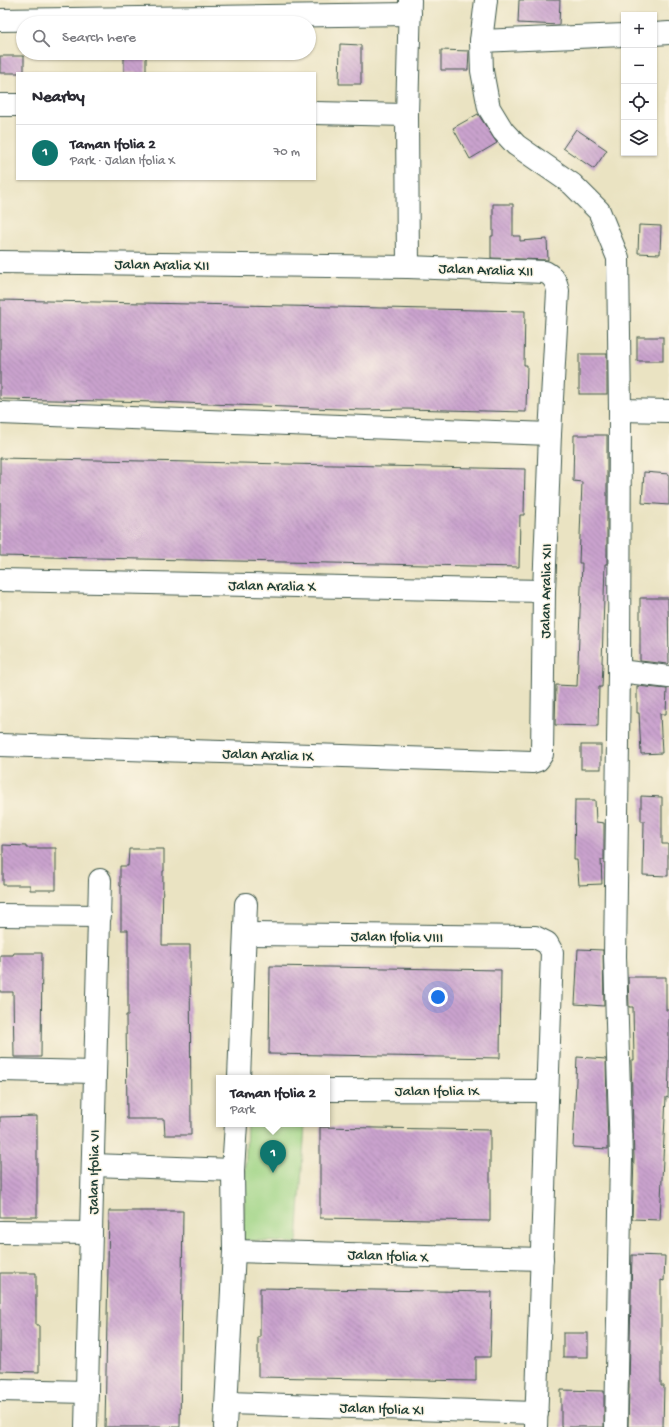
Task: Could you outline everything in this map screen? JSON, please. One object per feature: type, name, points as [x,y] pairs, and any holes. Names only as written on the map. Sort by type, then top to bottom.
[{"type":"street","points":[[486,0],[481,41],[482,71],[489,108],[503,130],[516,145],[572,184],[599,212],[618,258],[620,410],[619,671],[615,956],[621,1158],[616,1427]]},
{"type":"street","points":[[126,16],[410,7],[407,115],[408,267]]},
{"type":"street","points":[[0,20],[16,19]]},
{"type":"street","points":[[657,34],[669,33]]},
{"type":"street","points":[[481,41],[621,35]]},
{"type":"street","points":[[0,105],[16,105]]},
{"type":"street","points":[[316,113],[407,115]]},
{"type":"street","name":"Jalan Aralia XII","points":[[0,262],[408,267],[545,272],[551,275],[556,281],[558,291],[550,434],[544,591],[542,754],[541,758],[535,762]]},
{"type":"street","points":[[620,410],[669,410]]},
{"type":"street","points":[[0,413],[550,434]]},
{"type":"street","name":"Jalan Aralia X","points":[[0,580],[544,591]]},
{"type":"street","points":[[619,671],[669,677]]},
{"type":"street","name":"Jalan Aralia IX","points":[[0,745],[535,762]]},
{"type":"street","name":"Jalan Ifolia VI","points":[[86,1427],[100,880]]},
{"type":"street","points":[[239,1075],[246,904]]},
{"type":"street","points":[[0,915],[100,916]]},
{"type":"street","name":"Jalan Ifolia VIII","points":[[245,934],[536,937],[547,943],[552,952],[547,1091]]},
{"type":"street","points":[[0,1070],[95,1072]]},
{"type":"street","name":"Jalan Ifolia IX","points":[[330,1090],[547,1091]]},
{"type":"street","points":[[537,1420],[547,1091]]},
{"type":"street","points":[[225,1427],[234,1251],[233,1170],[236,1127]]},
{"type":"street","points":[[93,1165],[233,1170]]},
{"type":"street","points":[[0,1232],[91,1233]]},
{"type":"street","name":"Jalan Ifolia X","points":[[234,1251],[542,1259]]},
{"type":"street","points":[[0,1390],[87,1392]]},
{"type":"street","name":"Jalan Ifolia XI","points":[[227,1403],[537,1420]]},
{"type":"green space","points":[[247,1127],[305,1127],[297,1243],[243,1240]]},
{"type":"building","points":[[519,0],[560,0],[559,25],[518,23]]},
{"type":"building","points":[[340,44],[361,45],[361,84],[339,84]]},
{"type":"building","points":[[441,50],[469,51],[468,70],[441,70]]},
{"type":"building","points":[[0,56],[16,56],[16,60],[24,60],[24,72],[0,73]]},
{"type":"building","points":[[124,60],[146,60],[146,72],[124,72]]},
{"type":"building","points":[[478,114],[497,143],[470,159],[453,128]]},
{"type":"building","points":[[576,129],[607,150],[594,169],[563,148]]},
{"type":"building","points":[[493,204],[513,204],[513,236],[520,236],[520,241],[547,239],[548,260],[491,258]]},
{"type":"building","points":[[639,225],[661,226],[660,254],[638,253]]},
{"type":"building","points":[[0,300],[525,311],[524,365],[527,365],[526,412],[405,409],[363,410],[158,402],[0,399]]},
{"type":"building","points":[[637,337],[663,337],[663,361],[637,361]]},
{"type":"building","points":[[579,354],[607,354],[607,394],[579,394]]},
{"type":"building","points":[[574,435],[607,435],[607,564],[605,564],[602,687],[599,687],[598,726],[555,725],[556,685],[577,686],[582,563],[579,563],[582,482],[573,481]]},
{"type":"building","points":[[0,458],[525,469],[524,515],[520,515],[519,567],[0,556]]},
{"type":"building","points":[[644,472],[669,474],[669,505],[642,503]]},
{"type":"building","points":[[640,598],[668,598],[668,664],[640,661]]},
{"type":"building","points":[[637,686],[667,689],[666,714],[660,714],[662,753],[641,754],[639,713],[637,713]]},
{"type":"building","points":[[581,745],[601,745],[601,769],[581,769]]},
{"type":"building","points":[[641,796],[662,797],[662,844],[668,844],[668,876],[643,875],[644,821],[641,821]]},
{"type":"building","points":[[575,800],[595,800],[596,822],[604,823],[604,860],[601,860],[602,884],[579,885],[577,860],[574,860]]},
{"type":"building","points":[[3,845],[26,846],[26,848],[56,848],[56,890],[30,890],[30,885],[3,885]]},
{"type":"building","points":[[129,849],[164,849],[162,945],[190,945],[191,1135],[165,1135],[164,1119],[127,1119],[126,1015],[128,1015],[128,930],[121,930],[120,866],[128,866]]},
{"type":"building","points":[[578,949],[603,950],[604,1006],[575,1004]]},
{"type":"building","points":[[14,953],[42,953],[41,1057],[14,1057],[13,992],[0,992],[0,955],[13,955]]},
{"type":"building","points":[[270,966],[501,970],[500,1058],[269,1054]]},
{"type":"building","points":[[628,977],[666,977],[666,1010],[669,1010],[669,1070],[668,1098],[666,1097],[660,1220],[632,1219],[634,1158],[631,1060],[634,1060],[633,1007],[629,1007]]},
{"type":"building","points":[[577,1057],[606,1059],[608,1149],[573,1147]]},
{"type":"building","points":[[37,1116],[37,1217],[0,1217],[0,1117]]},
{"type":"building","points":[[320,1127],[490,1130],[490,1221],[320,1218]]},
{"type":"building","points":[[109,1211],[183,1211],[180,1427],[105,1427]]},
{"type":"building","points":[[632,1255],[665,1256],[664,1281],[661,1280],[661,1386],[664,1386],[663,1427],[628,1427]]},
{"type":"building","points":[[0,1273],[36,1273],[36,1325],[39,1325],[39,1372],[0,1371]]},
{"type":"building","points":[[260,1288],[492,1292],[490,1357],[476,1357],[476,1381],[258,1377]]},
{"type":"building","points":[[563,1333],[588,1333],[588,1357],[563,1357]]},
{"type":"building","points":[[561,1390],[604,1391],[604,1427],[561,1427]]},
{"type":"place","name":"Taman Ifolia 2","points":[[273,1173]]}]
